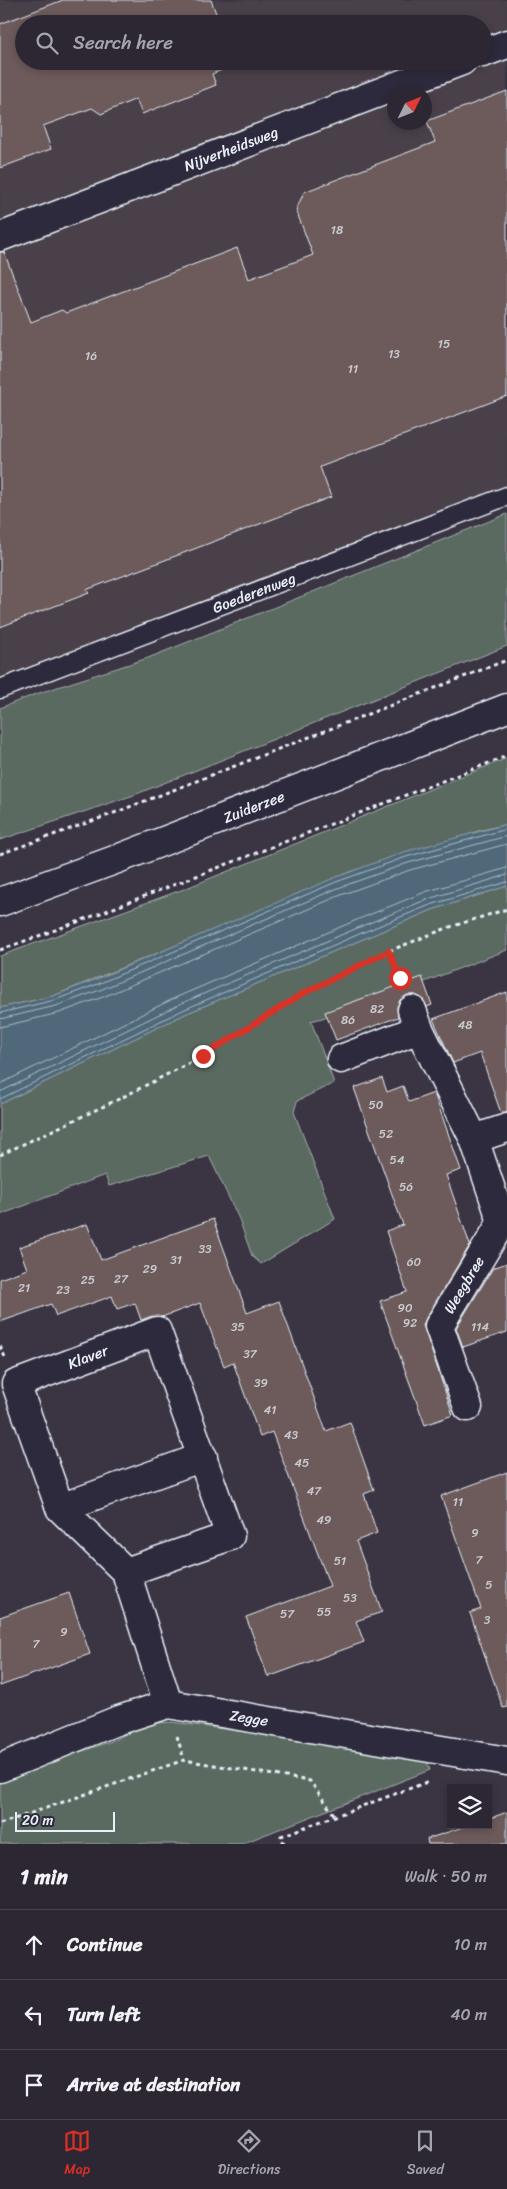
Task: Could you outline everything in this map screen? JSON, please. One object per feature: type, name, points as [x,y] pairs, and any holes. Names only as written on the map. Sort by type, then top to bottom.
[{"type":"street","points":[[492,50],[507,44]]},
{"type":"street","name":"Nijverheidsweg","points":[[0,236],[438,70]]},
{"type":"street","name":"Zuiderzee","points":[[0,902],[130,855],[507,708]]},
{"type":"street","name":"Weegbree","points":[[341,1059],[415,1020],[474,1139],[505,1221],[439,1326],[468,1407]]},
{"type":"street","points":[[474,1139],[507,1128]]},
{"type":"street","name":"Klaver","points":[[126,1572],[230,1536],[157,1331],[16,1384],[60,1508],[126,1572],[168,1704]]},
{"type":"street","points":[[60,1508],[203,1457]]},
{"type":"street","name":"Zegge","points":[[0,1768],[116,1721],[168,1704],[507,1761]]},
{"type":"lane","name":"Goederenweg","points":[[0,690],[507,496]]},
{"type":"path","points":[[0,854],[118,812],[507,660]]},
{"type":"path","points":[[0,950],[190,879],[507,756]]},
{"type":"path","points":[[0,1155],[103,1107],[203,1056],[302,994],[389,951],[448,928],[507,909]]},
{"type":"path","points":[[389,951],[400,978]]},
{"type":"path","points":[[284,1844],[281,1836],[442,1776],[432,1748]]},
{"type":"path","points":[[0,1824],[184,1760],[310,1781],[335,1816]]},
{"type":"shaded area","points":[[0,0],[507,0],[507,505],[0,699]]},
{"type":"green space","points":[[507,514],[507,646],[134,795],[0,840],[0,708],[36,694],[148,658]]},
{"type":"green space","points":[[507,758],[507,824],[478,831],[245,917],[53,996],[0,1008],[0,956],[184,889]]},
{"type":"green space","points":[[507,886],[507,950],[352,1010],[311,1021],[334,1083],[297,1101],[294,1112],[335,1219],[261,1264],[252,1256],[239,1219],[209,1156],[109,1186],[105,1175],[0,1215],[0,1104],[185,1014],[432,910]]},
{"type":"green space","points":[[171,1722],[425,1756],[430,1770],[241,1844],[0,1844],[0,1779],[112,1741],[146,1724]]},
{"type":"water","points":[[507,824],[507,886],[432,910],[185,1014],[0,1104],[0,1008],[53,996],[334,878],[404,852]]},
{"type":"building","points":[[63,0],[211,0],[217,15],[24,15]]},
{"type":"building","points":[[15,18],[15,70],[222,70],[212,74],[216,85],[142,114],[136,99],[101,114],[92,108],[43,126],[51,149],[0,168],[0,24]]},
{"type":"building","points":[[507,91],[507,396],[320,467],[331,497],[86,590],[89,593],[0,627],[0,252],[4,252],[31,322],[62,310],[66,313],[237,248],[249,279],[313,255],[296,210],[304,192],[435,142],[430,130],[432,130],[432,119]]},
{"type":"building","points":[[422,977],[432,1005],[427,1007],[422,998],[415,995],[407,995],[400,1000],[397,1007],[398,1017],[336,1040],[325,1012]]},
{"type":"building","points":[[507,992],[507,1113],[501,1113],[480,1053],[453,1063],[433,1019]]},
{"type":"building","points":[[382,1078],[387,1092],[403,1086],[409,1102],[434,1093],[461,1170],[446,1175],[470,1245],[423,1325],[453,1415],[425,1425],[380,1301],[407,1292],[386,1231],[403,1225],[354,1088]]},
{"type":"building","points":[[213,1219],[247,1313],[279,1301],[326,1431],[350,1422],[374,1490],[364,1494],[377,1533],[356,1541],[382,1612],[356,1621],[364,1642],[268,1677],[246,1617],[330,1586],[272,1432],[260,1437],[233,1362],[224,1366],[200,1303],[162,1317],[152,1316],[141,1320],[135,1303],[117,1309],[112,1296],[56,1316],[51,1304],[0,1322],[0,1279],[27,1269],[19,1247],[87,1224],[101,1260]]},
{"type":"building","points":[[507,1263],[507,1332],[463,1347],[456,1328],[493,1268]]},
{"type":"building","points":[[507,1472],[507,1707],[503,1708],[470,1613],[481,1609],[441,1496]]},
{"type":"building","points":[[69,1593],[90,1654],[0,1686],[0,1617]]},
{"type":"building","points":[[507,1812],[507,1844],[428,1844],[427,1839],[457,1829],[492,1829],[492,1818]]},
{"type":"route","points":[[203,1056],[302,994],[389,951],[400,978]]}]
